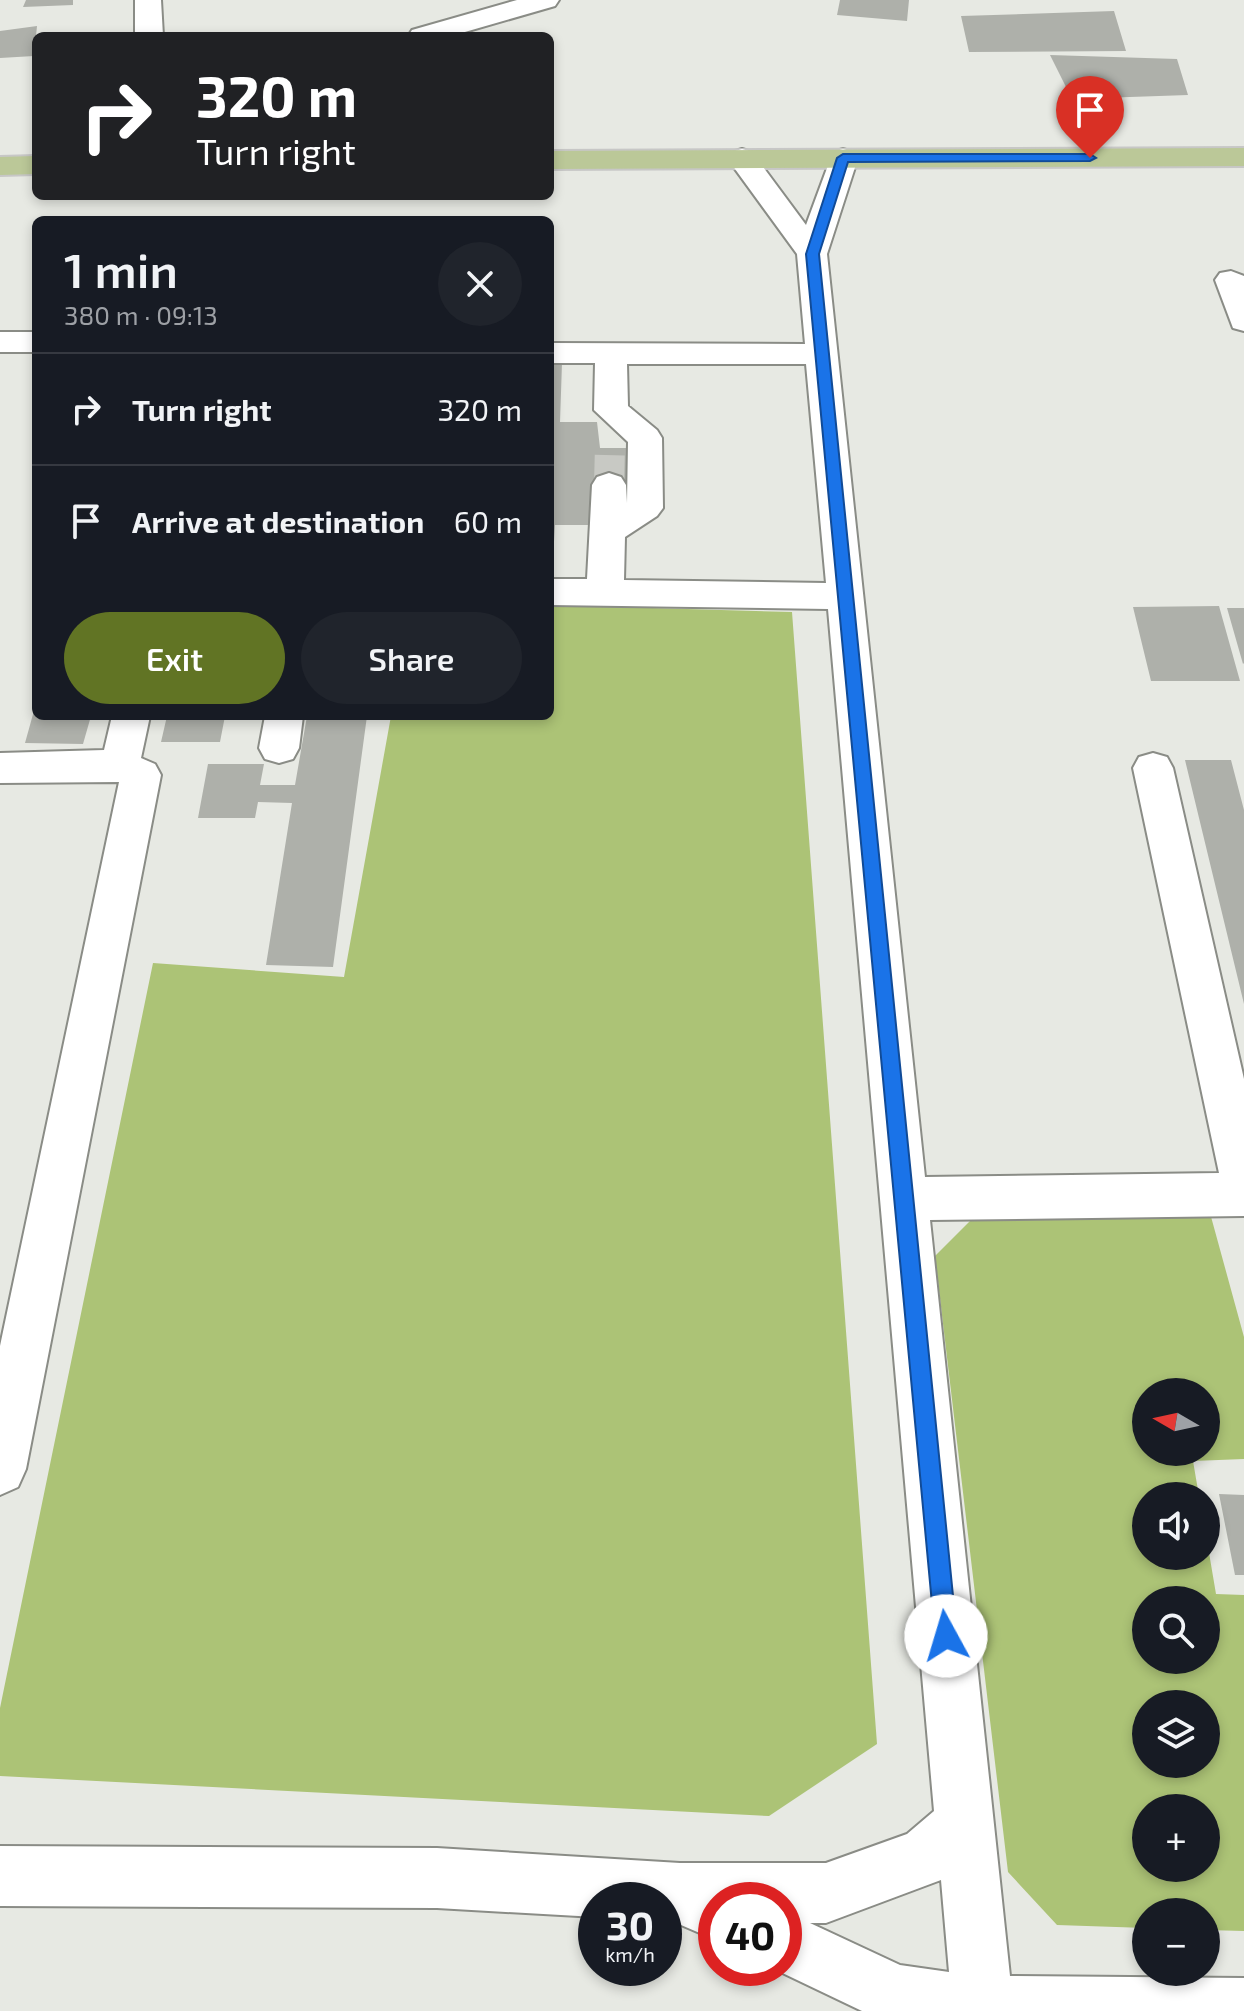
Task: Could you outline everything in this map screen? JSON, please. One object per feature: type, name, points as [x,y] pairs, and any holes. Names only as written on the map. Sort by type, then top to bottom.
[{"type":"main road","points":[[554,160],[1244,157]]},
{"type":"main road","points":[[0,166],[32,165]]},
{"type":"street","points":[[148,0],[149,32]]},
{"type":"street","points":[[436,32],[546,0]]},
{"type":"street","points":[[742,158],[812,254]]},
{"type":"street","points":[[843,158],[812,254],[983,2009]]},
{"type":"street","points":[[1231,280],[1244,321]]},
{"type":"street","points":[[0,342],[32,342]]},
{"type":"street","points":[[554,353],[822,354]]},
{"type":"street","points":[[610,445],[611,354]]},
{"type":"street","points":[[607,531],[645,508],[645,438],[611,410]]},
{"type":"street","points":[[605,592],[609,485]]},
{"type":"street","points":[[554,592],[847,596]]},
{"type":"street","points":[[120,765],[130,720]]},
{"type":"street","points":[[0,768],[120,765],[141,775],[0,1469]]},
{"type":"street","points":[[1153,768],[1244,1182]]},
{"type":"street","points":[[902,1199],[1244,1194]]},
{"type":"street","points":[[0,1876],[437,1878],[696,1901],[826,1893],[925,1857],[965,1823]]},
{"type":"street","points":[[802,1951],[896,1995],[983,2009],[1244,2009]]},
{"type":"green space","points":[[554,605],[792,612],[877,1744],[769,1816],[0,1776],[0,1708],[153,963],[344,977],[390,720],[554,720]]},
{"type":"green space","points":[[1210,1213],[1244,1337],[1244,1459],[1220,1460],[1220,1378],[1132,1378],[1132,1466],[1194,1466],[1197,1482],[1132,1482],[1132,1570],[1212,1570],[1215,1586],[1132,1586],[1132,1674],[1220,1674],[1220,1594],[1244,1595],[1244,1931],[1220,1930],[1220,1898],[1132,1898],[1132,1928],[1057,1925],[1008,1872],[935,1256],[970,1221]]},
{"type":"building","points":[[26,0],[73,0],[73,5],[23,7]]},
{"type":"building","points":[[840,0],[909,0],[907,21],[837,15]]},
{"type":"building","points":[[1114,11],[1126,51],[969,52],[961,16]]},
{"type":"building","points":[[37,26],[36,32],[32,32],[32,56],[0,58],[0,31]]},
{"type":"building","points":[[1050,55],[1177,59],[1188,95],[1072,99]]},
{"type":"building","points":[[554,363],[562,363],[560,422],[597,422],[600,448],[629,448],[628,483],[599,484],[594,525],[555,525],[554,542]]},
{"type":"building","points":[[1219,606],[1240,681],[1151,681],[1133,607]]},
{"type":"building","points":[[1227,608],[1244,608],[1243,664]]},
{"type":"building","points":[[32,718],[90,720],[83,744],[25,743]]},
{"type":"building","points":[[166,720],[224,720],[220,742],[161,742]]},
{"type":"building","points":[[306,720],[366,720],[333,967],[266,965],[292,803],[258,802],[255,818],[198,818],[208,764],[264,764],[260,785],[295,785]]},
{"type":"building","points":[[1185,760],[1231,760],[1244,810],[1244,1004]]},
{"type":"building","points":[[1220,1494],[1244,1495],[1244,1575],[1235,1575]]},
{"type":"tunnel","points":[[609,485],[610,445]]},
{"type":"route","points":[[946,1636],[812,254],[843,158],[1090,158]]}]
